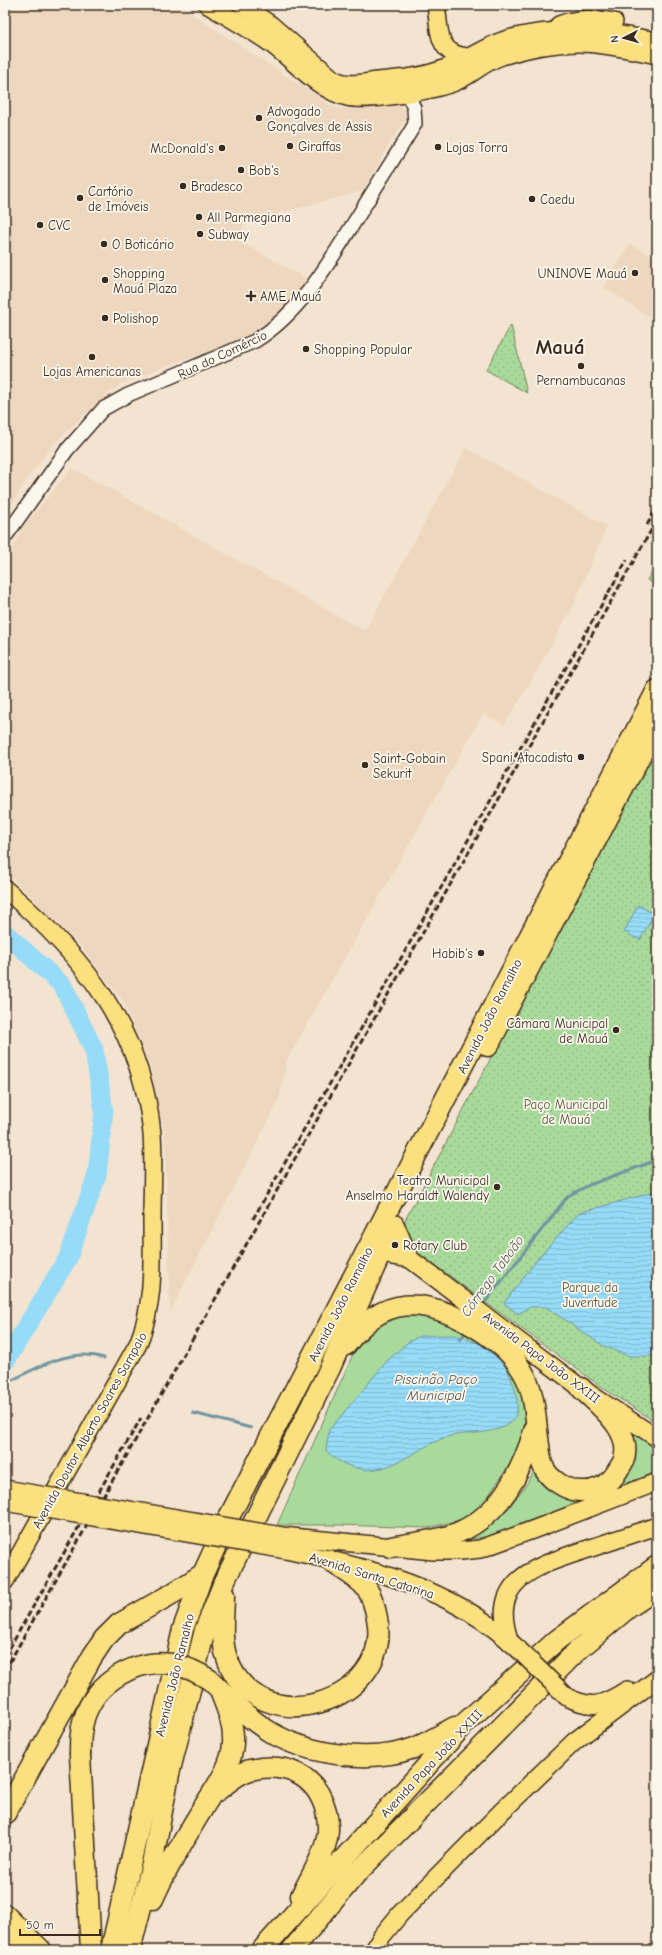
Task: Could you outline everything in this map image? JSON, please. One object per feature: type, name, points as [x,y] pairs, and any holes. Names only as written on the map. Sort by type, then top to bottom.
[{"type":"highway","name":"Avenida João Ramalho","points":[[111,1950],[182,1629],[203,1574],[229,1518],[371,1258],[657,690]]},
{"type":"highway","name":"Avenida João Ramalho","points":[[132,1943],[152,1864],[169,1774],[187,1699],[205,1630],[224,1582],[330,1368],[371,1258],[395,1224],[657,724]]},
{"type":"highway","points":[[330,1368],[351,1338],[364,1325],[380,1312],[400,1306],[419,1305],[437,1309],[496,1332],[523,1372],[533,1397],[541,1460],[545,1470],[567,1488],[576,1491],[588,1492],[600,1488],[613,1477],[623,1462],[625,1448],[623,1436],[616,1424],[581,1388]]},
{"type":"highway","points":[[391,1547],[456,1533],[478,1522],[488,1514],[513,1481],[526,1456],[536,1423]]},
{"type":"highway","points":[[224,1582],[224,1638],[226,1657],[234,1676],[246,1689],[258,1697],[279,1706],[299,1707],[315,1704],[332,1698],[346,1690],[362,1674],[371,1660],[378,1636],[374,1604],[368,1590],[362,1583],[329,1560]]},
{"type":"highway","name":"Avenida Papa João XXIII","points":[[262,1950],[467,1721],[556,1640],[657,1566]]},
{"type":"highway","points":[[5,1814],[92,1657],[104,1639],[120,1624],[203,1574]]},
{"type":"highway","name":"Avenida Papa João XXIII","points":[[292,1950],[355,1875],[573,1656],[628,1608],[657,1589]]},
{"type":"highway","points":[[91,1950],[80,1736],[87,1712],[93,1700],[105,1685],[120,1674],[138,1666],[156,1663],[176,1664],[194,1670],[215,1685],[245,1714],[270,1732],[295,1743],[344,1755],[366,1757],[390,1755],[414,1748],[467,1721]]},
{"type":"highway","points":[[132,1943],[168,1866],[227,1768],[233,1743],[231,1718],[215,1685]]},
{"type":"highway","points":[[210,1796],[234,1778],[249,1770],[272,1768],[285,1769],[304,1777],[323,1801],[328,1820],[328,1838],[322,1856],[289,1921]]},
{"type":"highway","points":[[5,1915],[37,1947]]},
{"type":"main road","points":[[208,5],[270,43],[316,80],[333,91],[347,97],[365,98],[406,93],[450,84],[458,81],[493,59],[549,45],[615,41],[657,41]]},
{"type":"main road","points":[[234,21],[243,5],[271,24],[333,79],[340,83],[350,84],[426,74],[446,68],[504,41],[539,33],[570,30],[615,41],[657,55]]},
{"type":"main road","points":[[436,5],[442,43],[452,54],[468,57]]},
{"type":"main road","points":[[539,33],[573,20],[583,18],[657,31]]},
{"type":"main road","name":"Avenida Doutor Alberto Soares Sampaio","points":[[5,889],[35,915],[68,949],[101,990],[127,1035],[144,1085],[152,1134],[152,1278],[149,1306],[144,1329],[138,1344],[5,1581]]},
{"type":"main road","points":[[371,1258],[410,1259],[395,1224]]},
{"type":"main road","name":"Avenida Papa João XXIII","points":[[410,1259],[460,1296],[496,1332],[657,1438]]},
{"type":"main road","name":"Avenida Santa Catarina","points":[[282,1543],[391,1547],[446,1552],[480,1549],[657,1482]]},
{"type":"main road","points":[[5,1489],[282,1543]]},
{"type":"main road","points":[[5,1502],[282,1543]]},
{"type":"main road","points":[[514,1646],[506,1630],[505,1608],[509,1595],[520,1579],[530,1570],[548,1562],[657,1526]]},
{"type":"main road","name":"Avenida Santa Catarina","points":[[282,1543],[329,1560],[434,1592],[480,1618],[514,1646],[567,1697],[585,1705],[596,1705],[608,1702],[657,1671]]},
{"type":"main road","points":[[374,1950],[382,1936],[400,1914],[558,1757],[575,1741],[657,1679]]},
{"type":"main road","points":[[5,1935],[37,1947]]},
{"type":"street","name":"Rua do Comércio","points":[[5,537],[67,450],[103,409],[128,396],[255,341],[271,331],[288,315],[329,262],[414,124],[414,108],[406,93]]},
{"type":"shaded area","name":"Shopping Mauá Plaza","points":[[5,5],[178,5],[335,108],[355,109],[393,103],[406,110],[405,121],[389,144],[363,191],[245,222],[238,240],[305,278],[303,289],[275,320],[259,334],[213,351],[179,361],[120,384],[82,417],[52,446],[27,479],[5,516]]},
{"type":"shaded area","name":"UNINOVE Mauá","points":[[630,244],[657,259],[657,322],[604,287]]},
{"type":"shaded area","points":[[466,448],[607,526],[573,606],[530,683],[504,725],[483,714],[287,1060],[279,1100],[170,1312],[165,1132],[149,1063],[123,1001],[80,945],[5,871],[5,563],[24,526],[72,468],[365,631]]},
{"type":"green space","points":[[511,325],[527,393],[486,370]]},
{"type":"green space","points":[[657,563],[657,586],[647,580]]},
{"type":"green space","name":"Paço Municipal de Mauá","points":[[657,744],[657,1423],[603,1388],[407,1245],[403,1224]]},
{"type":"green space","points":[[429,1314],[500,1352],[529,1405],[518,1452],[475,1516],[428,1528],[339,1525],[277,1525],[354,1352],[379,1325],[402,1315]]},
{"type":"green space","points":[[626,1424],[634,1432],[657,1448],[657,1474],[488,1536],[466,1540],[508,1509],[528,1482],[537,1466],[541,1473],[612,1488]]},
{"type":"water","points":[[638,905],[654,914],[640,940],[624,932]]},
{"type":"water","name":"Parque da Juventude","points":[[657,1191],[657,1356],[630,1356],[620,1353],[602,1345],[546,1307],[530,1307],[518,1314],[504,1303],[540,1256],[579,1213]]},
{"type":"water","name":"Piscinão Paço Municipal","points":[[454,1335],[478,1343],[502,1356],[516,1394],[517,1410],[511,1423],[504,1427],[486,1432],[450,1436],[424,1447],[387,1467],[374,1469],[360,1469],[345,1464],[326,1450],[329,1430],[387,1361],[407,1343],[420,1336]]},
{"type":"waterway","points":[[5,933],[63,986],[94,1050],[104,1111],[97,1175],[68,1258],[5,1362]]},
{"type":"waterway","name":"Córrego Taboão","points":[[482,1306],[568,1196],[589,1185],[657,1160]]},
{"type":"waterway","name":"Córrego Taboão","points":[[460,1340],[467,1330]]},
{"type":"waterway","points":[[5,1384],[40,1366],[65,1357],[91,1355],[104,1358]]},
{"type":"waterway","name":"Córrego Taboão","points":[[193,1413],[251,1428]]},
{"type":"railway","points":[[647,525],[657,508]]},
{"type":"railway","points":[[5,1670],[657,520]]},
{"type":"railway","points":[[253,1219],[627,560]]},
{"type":"railway","points":[[5,1656],[141,1418]]},
{"type":"place","name":"Advogado Gonçalves de Assis","points":[[259,118]]},
{"type":"place","name":"Giraffas","points":[[290,146]]},
{"type":"place","name":"Lojas Torra","points":[[438,147]]},
{"type":"place","name":"McDonald's","points":[[222,148]]},
{"type":"place","name":"Bob's","points":[[241,170]]},
{"type":"place","name":"Bradesco","points":[[183,186]]},
{"type":"place","name":"Cartório de Imóveis","points":[[80,198]]},
{"type":"place","name":"Caedu","points":[[532,199]]},
{"type":"place","name":"All Parmegiana","points":[[199,217]]},
{"type":"place","name":"CVC","points":[[40,225]]},
{"type":"place","name":"Subway","points":[[200,234]]},
{"type":"place","name":"O Boticário","points":[[104,244]]},
{"type":"place","name":"UNINOVE Mauá","points":[[635,273]]},
{"type":"place","name":"Shopping Mauá Plaza","points":[[105,280]]},
{"type":"place","name":"AME Mauá","points":[[251,296]]},
{"type":"place","name":"Polishop","points":[[105,318]]},
{"type":"place","name":"Shopping Popular","points":[[306,349]]},
{"type":"place","name":"Lojas Americanas","points":[[92,357]]},
{"type":"place","name":"Pernambucanas","points":[[581,366]]},
{"type":"place","name":"Spani Atacadista","points":[[581,757]]},
{"type":"place","name":"Saint-Gobain Sekurit","points":[[365,765]]},
{"type":"place","name":"Habib's","points":[[481,953]]},
{"type":"place","name":"Câmara Municipal de Mauá","points":[[616,1030]]},
{"type":"place","name":"Teatro Municipal Anselmo Haraldt Walendy","points":[[497,1187]]},
{"type":"place","name":"Rotary Club","points":[[395,1245]]},
{"type":"district","name":"Mauá","points":[[560,347]]}]
